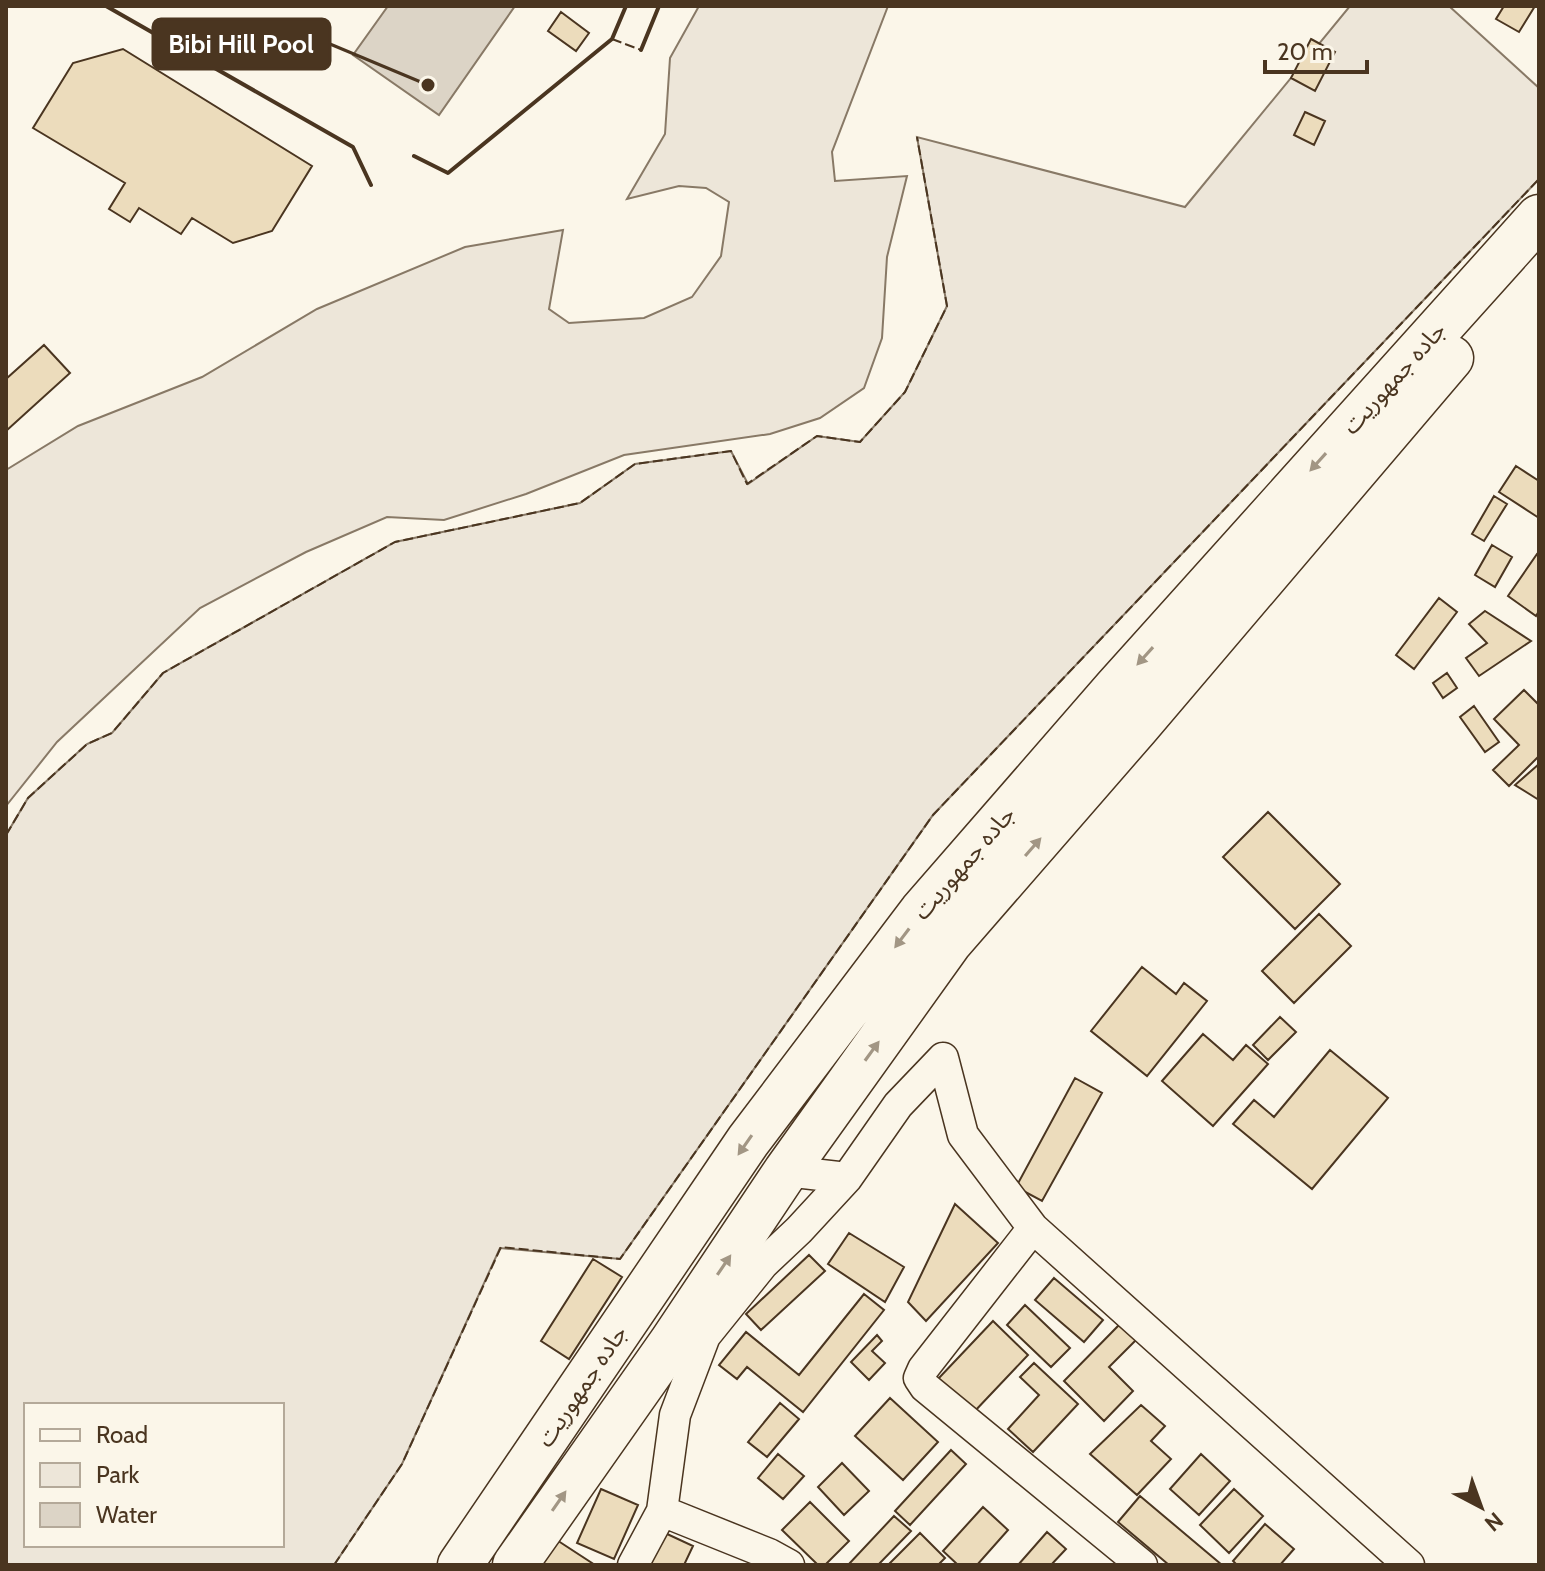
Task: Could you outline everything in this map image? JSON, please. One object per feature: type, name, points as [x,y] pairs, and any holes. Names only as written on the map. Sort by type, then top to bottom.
[{"type":"main road","name":"جاده جمهوریت","points":[[460,1565],[748,1141],[922,911],[1116,688],[1539,217]]},
{"type":"main road","name":"جاده جمهوریت","points":[[515,1565],[671,1343],[786,1171],[950,942],[1539,255]]},
{"type":"street","points":[[633,1565],[662,1511],[675,1415],[705,1336],[763,1264],[847,1178],[898,1105],[943,1058],[963,1135],[1033,1228],[1409,1565]]},
{"type":"street","points":[[786,1171],[847,1178]]},
{"type":"street","points":[[1033,1228],[919,1378],[925,1387],[1142,1565]]},
{"type":"street","points":[[662,1511],[789,1565]]},
{"type":"green space","points":[[699,6],[888,6],[832,152],[835,181],[907,176],[887,257],[882,338],[864,388],[820,418],[770,434],[624,455],[526,494],[444,520],[387,517],[306,552],[200,608],[57,742],[6,806],[6,470],[78,426],[202,377],[317,309],[465,247],[563,230],[549,309],[569,323],[644,318],[692,297],[721,256],[729,202],[706,188],[679,186],[627,199],[665,134],[670,58]]},
{"type":"green space","points":[[1350,6],[1449,6],[1539,88],[1539,179],[933,815],[620,1259],[500,1248],[402,1464],[334,1565],[6,1565],[6,835],[28,798],[87,744],[112,733],[163,673],[395,542],[580,503],[635,464],[731,451],[748,484],[817,436],[860,442],[905,392],[947,306],[917,137],[1185,207]]},
{"type":"water","points":[[388,6],[515,6],[439,115],[353,55]]},
{"type":"building","points":[[1504,6],[1535,6],[1519,32],[1496,19]]},
{"type":"building","points":[[561,12],[589,33],[576,51],[548,31]]},
{"type":"building","points":[[1311,39],[1335,52],[1315,91],[1291,78]]},
{"type":"building","points":[[123,49],[312,166],[272,231],[233,243],[192,218],[181,234],[139,208],[130,222],[109,209],[125,183],[33,128],[73,63]]},
{"type":"building","points":[[1305,112],[1325,121],[1314,145],[1294,135]]},
{"type":"building","points":[[44,345],[70,373],[6,431],[6,379]]},
{"type":"building","points":[[1516,466],[1539,481],[1539,518],[1499,492]]},
{"type":"building","points":[[1494,496],[1507,504],[1484,541],[1472,534]]},
{"type":"building","points":[[1492,545],[1512,557],[1495,587],[1475,575]]},
{"type":"building","points":[[1537,554],[1539,611],[1536,616],[1508,596]]},
{"type":"building","points":[[1439,598],[1457,612],[1414,669],[1396,655]]},
{"type":"building","points":[[1485,611],[1531,641],[1479,676],[1466,658],[1487,643],[1469,624]]},
{"type":"building","points":[[1447,673],[1457,688],[1443,698],[1433,683]]},
{"type":"building","points":[[1524,690],[1539,705],[1539,756],[1509,786],[1493,770],[1519,745],[1494,719]]},
{"type":"building","points":[[1474,706],[1499,742],[1485,752],[1460,717]]},
{"type":"building","points":[[1539,764],[1539,800],[1515,785]]},
{"type":"building","points":[[1268,812],[1340,884],[1295,929],[1223,857]]},
{"type":"building","points":[[1319,914],[1351,946],[1294,1003],[1262,971]]},
{"type":"building","points":[[1142,967],[1176,994],[1184,983],[1207,1001],[1147,1076],[1091,1031]]},
{"type":"building","points":[[1280,1017],[1296,1032],[1268,1060],[1253,1045]]},
{"type":"building","points":[[1203,1034],[1233,1060],[1246,1045],[1268,1064],[1213,1126],[1162,1081]]},
{"type":"building","points":[[1330,1050],[1388,1098],[1312,1189],[1233,1124],[1254,1100],[1274,1117]]},
{"type":"building","points":[[1075,1078],[1102,1093],[1042,1201],[1016,1187]]},
{"type":"building","points":[[955,1204],[998,1243],[926,1321],[908,1302]]},
{"type":"building","points":[[849,1233],[904,1267],[885,1302],[828,1264]]},
{"type":"building","points":[[809,1255],[825,1271],[761,1330],[746,1314]]},
{"type":"building","points":[[593,1259],[622,1277],[569,1359],[541,1341]]},
{"type":"building","points":[[1054,1278],[1103,1320],[1084,1342],[1035,1300]]},
{"type":"building","points":[[864,1294],[884,1310],[803,1412],[747,1367],[737,1379],[719,1365],[746,1332],[799,1375]]},
{"type":"building","points":[[1025,1305],[1070,1348],[1051,1367],[1007,1325]]},
{"type":"building","points":[[993,1321],[1028,1355],[973,1413],[938,1379]]},
{"type":"building","points":[[1119,1325],[1136,1340],[1109,1367],[1133,1391],[1104,1421],[1064,1381]]},
{"type":"building","points":[[877,1335],[882,1341],[872,1351],[885,1363],[869,1380],[851,1362]]},
{"type":"building","points":[[1034,1363],[1078,1404],[1033,1452],[1008,1429],[1039,1395],[1020,1377]]},
{"type":"building","points":[[890,1398],[938,1442],[903,1480],[855,1436]]},
{"type":"building","points":[[780,1403],[799,1419],[767,1457],[748,1442]]},
{"type":"building","points":[[1141,1405],[1165,1426],[1151,1441],[1171,1459],[1137,1495],[1090,1454]]},
{"type":"building","points":[[951,1450],[966,1464],[910,1525],[895,1511]]},
{"type":"building","points":[[778,1454],[804,1476],[783,1499],[758,1478]]},
{"type":"building","points":[[1201,1454],[1230,1481],[1199,1515],[1170,1489]]},
{"type":"building","points":[[842,1463],[869,1491],[844,1515],[818,1487]]},
{"type":"building","points":[[601,1489],[638,1505],[614,1559],[577,1543]]},
{"type":"building","points":[[1234,1489],[1263,1516],[1229,1553],[1200,1525]]},
{"type":"building","points":[[1140,1496],[1222,1565],[1169,1565],[1118,1522]]},
{"type":"building","points":[[810,1502],[849,1541],[825,1565],[818,1565],[782,1530]]},
{"type":"building","points":[[983,1507],[1008,1530],[977,1565],[958,1565],[943,1551]]},
{"type":"building","points":[[894,1516],[911,1531],[878,1565],[848,1565]]},
{"type":"building","points":[[1265,1524],[1294,1549],[1280,1565],[1237,1565],[1233,1561]]},
{"type":"building","points":[[1047,1532],[1066,1549],[1051,1565],[1018,1565]]},
{"type":"building","points":[[546,1533],[595,1565],[525,1565]]},
{"type":"building","points":[[665,1533],[693,1546],[684,1565],[650,1565]]},
{"type":"building","points":[[920,1533],[945,1558],[938,1565],[888,1565]]},
{"type":"fence","points":[[612,39],[641,50]]},
{"type":"fence","points":[[6,835],[28,798],[87,744],[112,733],[163,673],[395,542],[580,503],[635,464],[731,451],[747,484],[817,436],[860,442],[905,392],[947,306],[917,137]]},
{"type":"fence","points":[[334,1565],[402,1464],[501,1247],[620,1259],[933,815],[1539,179]]},
{"type":"wall","points":[[106,6],[353,147],[371,185]]},
{"type":"wall","points":[[414,156],[448,173],[612,39],[626,6]]},
{"type":"wall","points":[[641,50],[659,6]]},
{"type":"place","name":"Bibi Hill Pool","points":[[428,85]]}]
